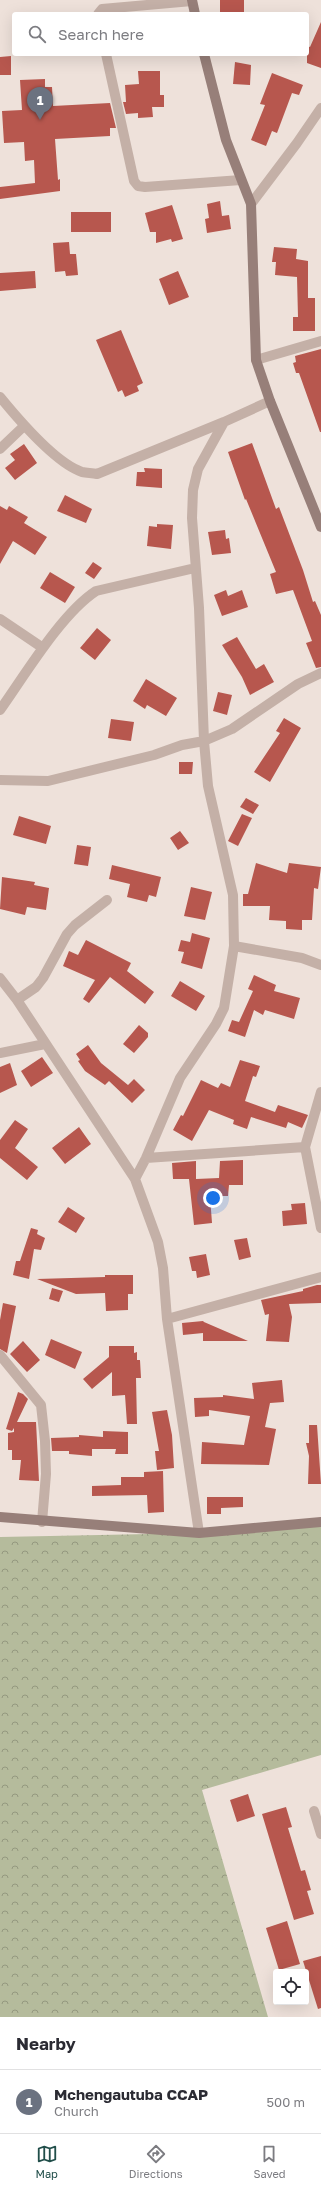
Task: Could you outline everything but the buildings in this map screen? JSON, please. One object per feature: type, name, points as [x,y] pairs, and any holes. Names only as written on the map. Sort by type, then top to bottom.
[{"type":"street","points":[[100,12],[102,9],[192,1],[195,12]]},
{"type":"street","points":[[106,56],[134,181],[138,186],[145,187],[241,180]]},
{"type":"street","points":[[205,56],[226,140],[251,204],[256,360],[270,401],[321,527]]},
{"type":"street","points":[[251,204],[297,144],[321,108]]},
{"type":"street","points":[[256,360],[321,341]]},
{"type":"street","points":[[0,397],[24,426],[70,466],[83,472],[97,474],[224,422],[270,401]]},
{"type":"street","points":[[135,1179],[146,1158],[180,1078],[216,1024],[224,1008],[234,946],[233,895],[208,786],[204,741],[199,608],[195,568],[193,490],[198,469],[224,422]]},
{"type":"street","points":[[0,449],[24,426]]},
{"type":"street","points":[[0,710],[43,648],[77,606],[96,591],[195,568]]},
{"type":"street","points":[[0,619],[43,648]]},
{"type":"street","points":[[0,780],[48,781],[154,755],[182,745],[204,741],[232,729],[298,684],[321,673]]},
{"type":"street","points":[[17,1000],[36,987],[43,978],[67,934],[107,900]]},
{"type":"street","points":[[234,946],[302,958],[321,965]]},
{"type":"street","points":[[0,978],[17,1000],[135,1179],[158,1242],[163,1268],[167,1319],[199,1533]]},
{"type":"street","points":[[0,1053],[45,1044]]},
{"type":"street","points":[[321,1092],[305,1147],[321,1228]]},
{"type":"street","points":[[146,1158],[305,1147]]},
{"type":"street","points":[[167,1319],[321,1277]]},
{"type":"street","points":[[0,1355],[39,1402],[42,1409],[46,1474],[42,1522]]},
{"type":"street","points":[[0,1517],[42,1522],[199,1533],[321,1522]]},
{"type":"street","points":[[314,1810],[321,1834]]},
{"type":"green space","points":[[321,1518],[321,1755],[202,1790],[268,2017],[0,2017],[0,1537],[199,1533]]},
{"type":"place","name":"Mchengautuba CCAP","points":[[40,120]]}]
